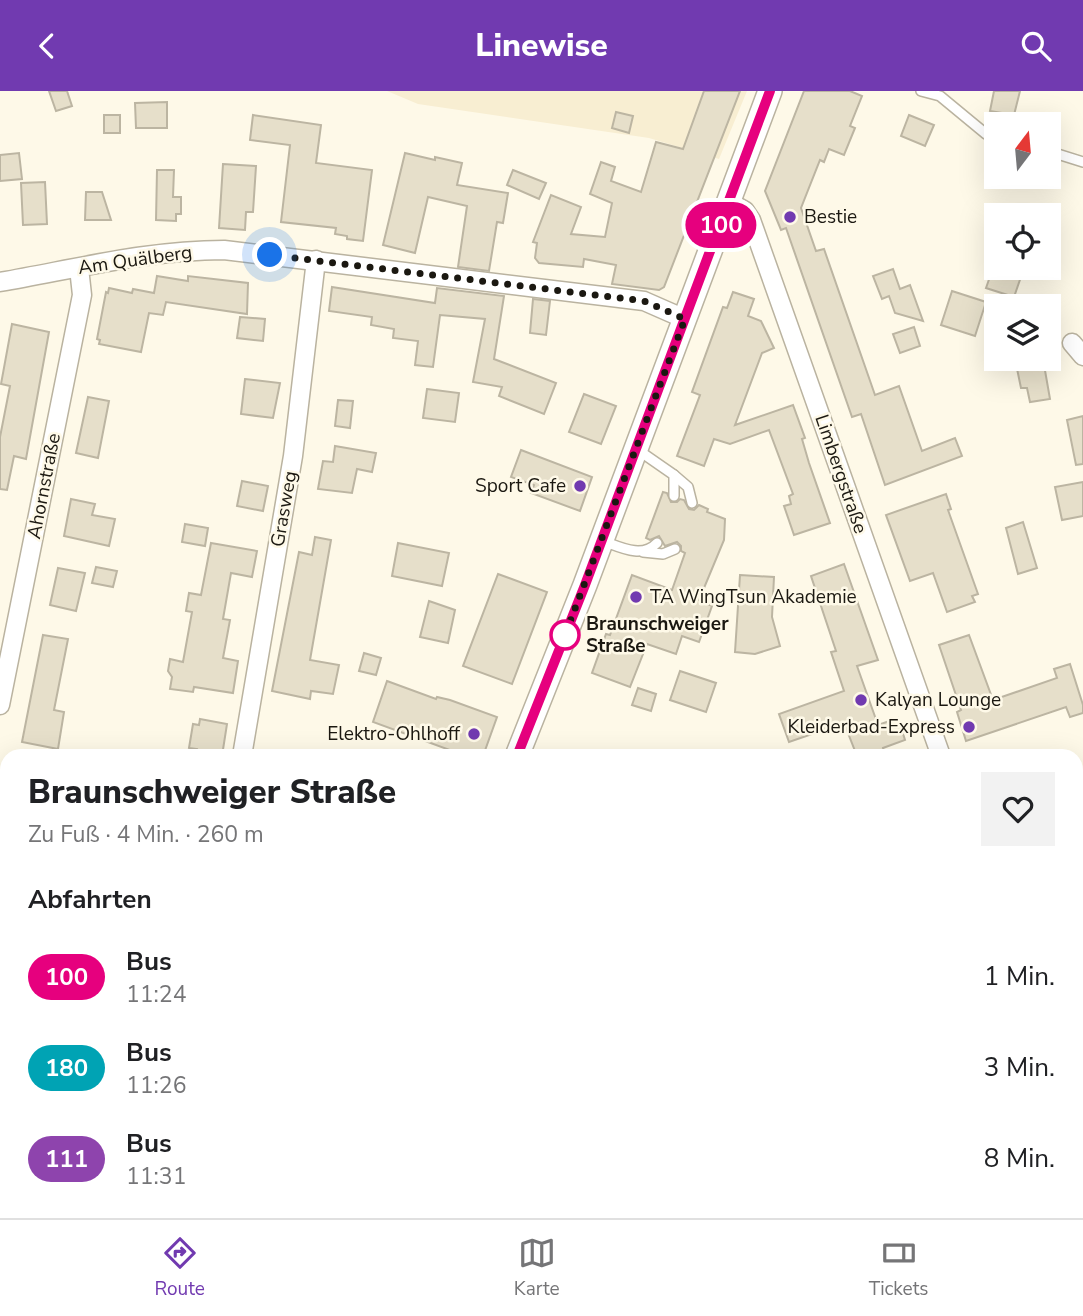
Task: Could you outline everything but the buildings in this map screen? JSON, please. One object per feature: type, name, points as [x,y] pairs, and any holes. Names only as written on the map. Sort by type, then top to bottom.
[{"type":"street","points":[[520,749],[770,91]]},
{"type":"street","name":"Limbergstraße","points":[[729,202],[745,211],[751,220],[939,749]]},
{"type":"street","name":"Am Quälberg","points":[[0,282],[139,255],[182,250],[224,250],[644,301],[685,319]]},
{"type":"street","name":"Grasweg","points":[[243,749],[293,456],[316,260]]},
{"type":"street","name":"Ahornstraße","points":[[0,705],[82,295],[79,268]]},
{"type":"lane","points":[[921,91],[940,96],[984,132]]},
{"type":"lane","points":[[1061,156],[1083,162]]},
{"type":"lane","points":[[636,448],[688,487],[692,503]]},
{"type":"lane","points":[[674,475],[674,496]]},
{"type":"lane","points":[[601,541],[642,552],[663,554],[675,549]]},
{"type":"lane","points":[[642,552],[653,548],[657,543]]},
{"type":"shaded area","points":[[387,91],[747,91],[719,159],[649,138],[418,104]]},
{"type":"bus line","name":"100","points":[[520,749],[585,585],[770,91]]},
{"type":"place","name":"Bestie","points":[[790,217]]},
{"type":"place","name":"Sport Cafe","points":[[580,486]]},
{"type":"place","name":"TA WingTsun Akademie","points":[[636,597]]},
{"type":"place","name":"Braunschweiger Straße","points":[[565,635]]},
{"type":"place","name":"Kalyan Lounge","points":[[861,700]]},
{"type":"place","name":"Kleiderbad-Express","points":[[969,727]]},
{"type":"place","name":"Elektro-Ohlhoff","points":[[474,734]]},
{"type":"route","points":[[270,255],[644,301],[685,319],[565,635]]}]
